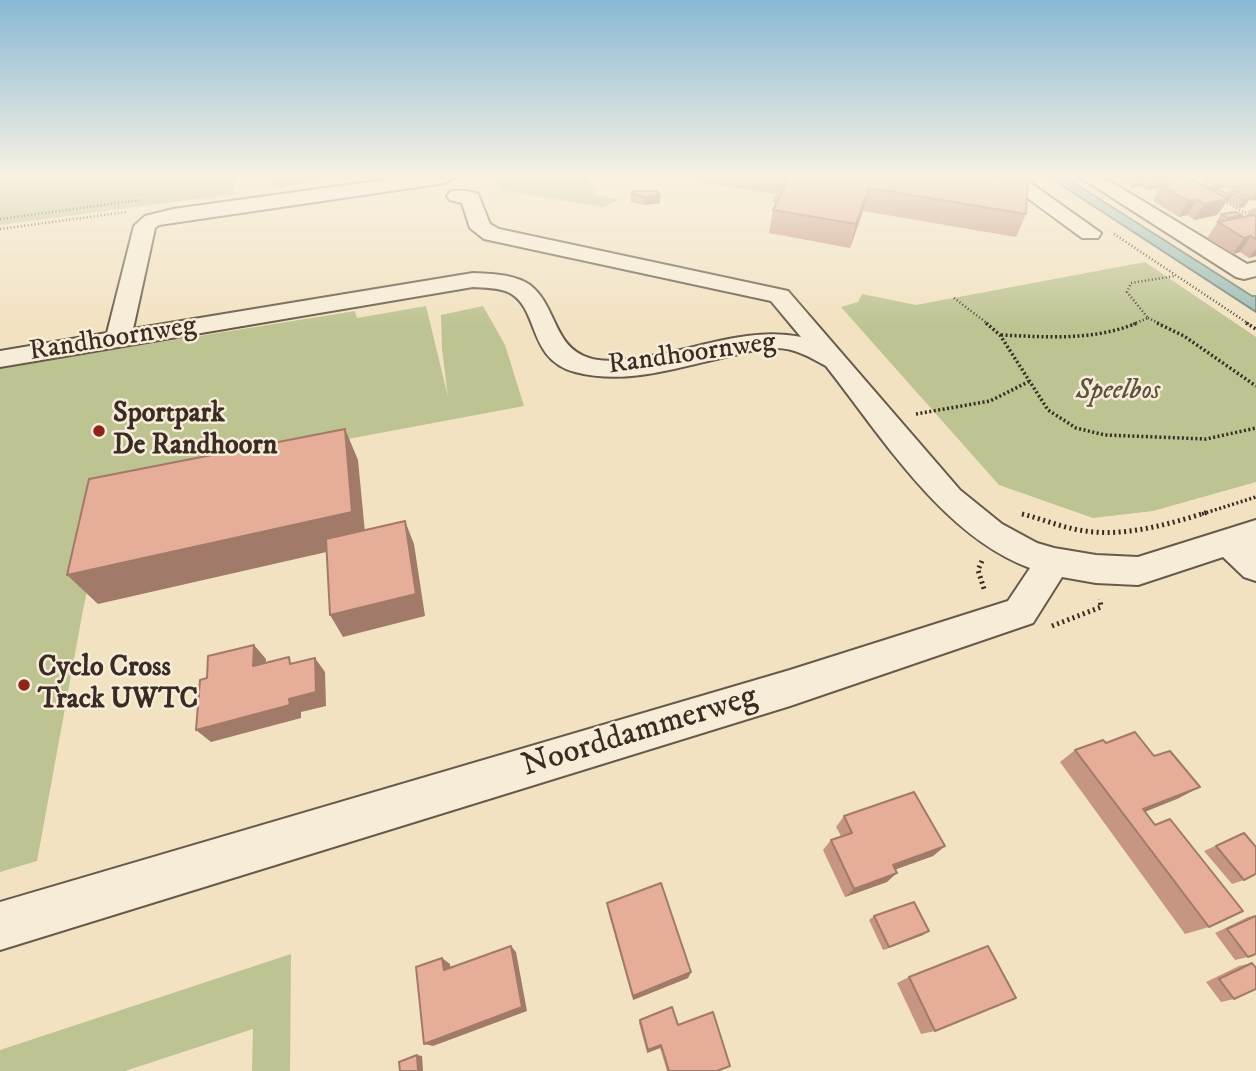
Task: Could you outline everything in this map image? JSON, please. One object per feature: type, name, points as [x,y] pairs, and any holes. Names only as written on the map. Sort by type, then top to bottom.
[{"type":"street","points":[[118,339],[145,227]]},
{"type":"street","points":[[481,227],[492,234],[779,296],[830,356]]},
{"type":"street","points":[[1092,227],[1100,232]]},
{"type":"street","points":[[1171,227],[1244,272],[1256,269]]},
{"type":"street","name":"Randhoornweg","points":[[0,359],[485,279],[512,284],[526,292],[534,302],[555,351],[582,366],[615,370],[776,340],[811,346],[830,356],[842,368],[932,480],[963,511],[1000,539],[1053,562]]},
{"type":"street","points":[[1053,562],[1096,569],[1138,571],[1242,537],[1256,567]]},
{"type":"street","name":"Noorddammerweg","points":[[0,926],[790,688],[1020,612],[1053,562]]},
{"type":"path","points":[[1100,232],[1132,246],[1256,330]]},
{"type":"path","points":[[1124,248],[1132,246]]},
{"type":"path","points":[[1175,275],[1130,283],[1127,292],[1148,318],[1184,336],[1256,386]]},
{"type":"path","points":[[954,298],[970,308],[1000,335],[1048,410],[1076,428],[1105,435],[1206,439],[1256,428]]},
{"type":"path","points":[[1000,335],[1089,338],[1123,330],[1148,318]]},
{"type":"path","points":[[916,414],[961,409],[994,401],[1030,381]]},
{"type":"path","points":[[1020,514],[1073,529],[1114,532],[1142,529],[1256,497]]},
{"type":"green space","name":"Speelbos","points":[[1145,262],[1256,337],[1256,482],[1153,511],[1093,518],[999,485],[841,307],[858,302],[862,294],[916,305]]},
{"type":"green space","name":"Cyclo Cross Track UWTC","points":[[426,306],[448,397],[441,315],[483,306],[505,345],[524,406],[193,468],[105,508],[83,610],[37,861],[0,872],[0,368],[355,311],[357,318]]},
{"type":"green space","points":[[291,954],[290,1071],[252,1071],[253,1029],[125,1071],[0,1071],[0,1050]]},
{"type":"water","points":[[1126,227],[1144,227],[1256,296],[1256,312]]},
{"type":"building","points":[[1226,227],[1256,227],[1256,239],[1251,236],[1244,238]]},
{"type":"building","points":[[345,429],[352,512],[67,575],[89,479]]},
{"type":"building","points":[[405,521],[416,594],[330,615],[326,539]]},
{"type":"building","points":[[254,645],[253,666],[289,657],[290,664],[315,658],[316,692],[289,699],[290,705],[196,730],[200,680],[207,678],[208,656]]},
{"type":"building","points":[[1135,732],[1154,756],[1170,751],[1200,787],[1143,809],[1155,825],[1170,819],[1243,911],[1209,927],[1075,750],[1103,740],[1106,743]]},
{"type":"building","points":[[914,792],[945,846],[893,865],[897,873],[854,889],[831,840],[852,833],[844,816]]},
{"type":"building","points":[[1244,833],[1256,847],[1256,874],[1244,880],[1216,846]]},
{"type":"building","points":[[661,883],[691,972],[633,996],[607,903]]},
{"type":"building","points":[[914,902],[929,931],[889,947],[874,916]]},
{"type":"building","points":[[1256,916],[1256,954],[1248,957],[1227,929]]},
{"type":"building","points":[[511,946],[522,1007],[424,1044],[416,967],[442,958],[444,970]]},
{"type":"building","points":[[988,946],[1016,998],[935,1031],[909,977]]},
{"type":"building","points":[[1252,963],[1256,968],[1256,989],[1234,999],[1219,979]]},
{"type":"building","points":[[672,1007],[678,1025],[713,1012],[730,1066],[717,1071],[669,1071],[661,1045],[648,1050],[640,1020]]},
{"type":"building","points":[[417,1055],[418,1071],[400,1071],[399,1062]]},
{"type":"place","name":"Sportpark De Randhoorn","points":[[99,431]]},
{"type":"place","name":"Cyclo Cross Track UWTC","points":[[24,685]]}]
